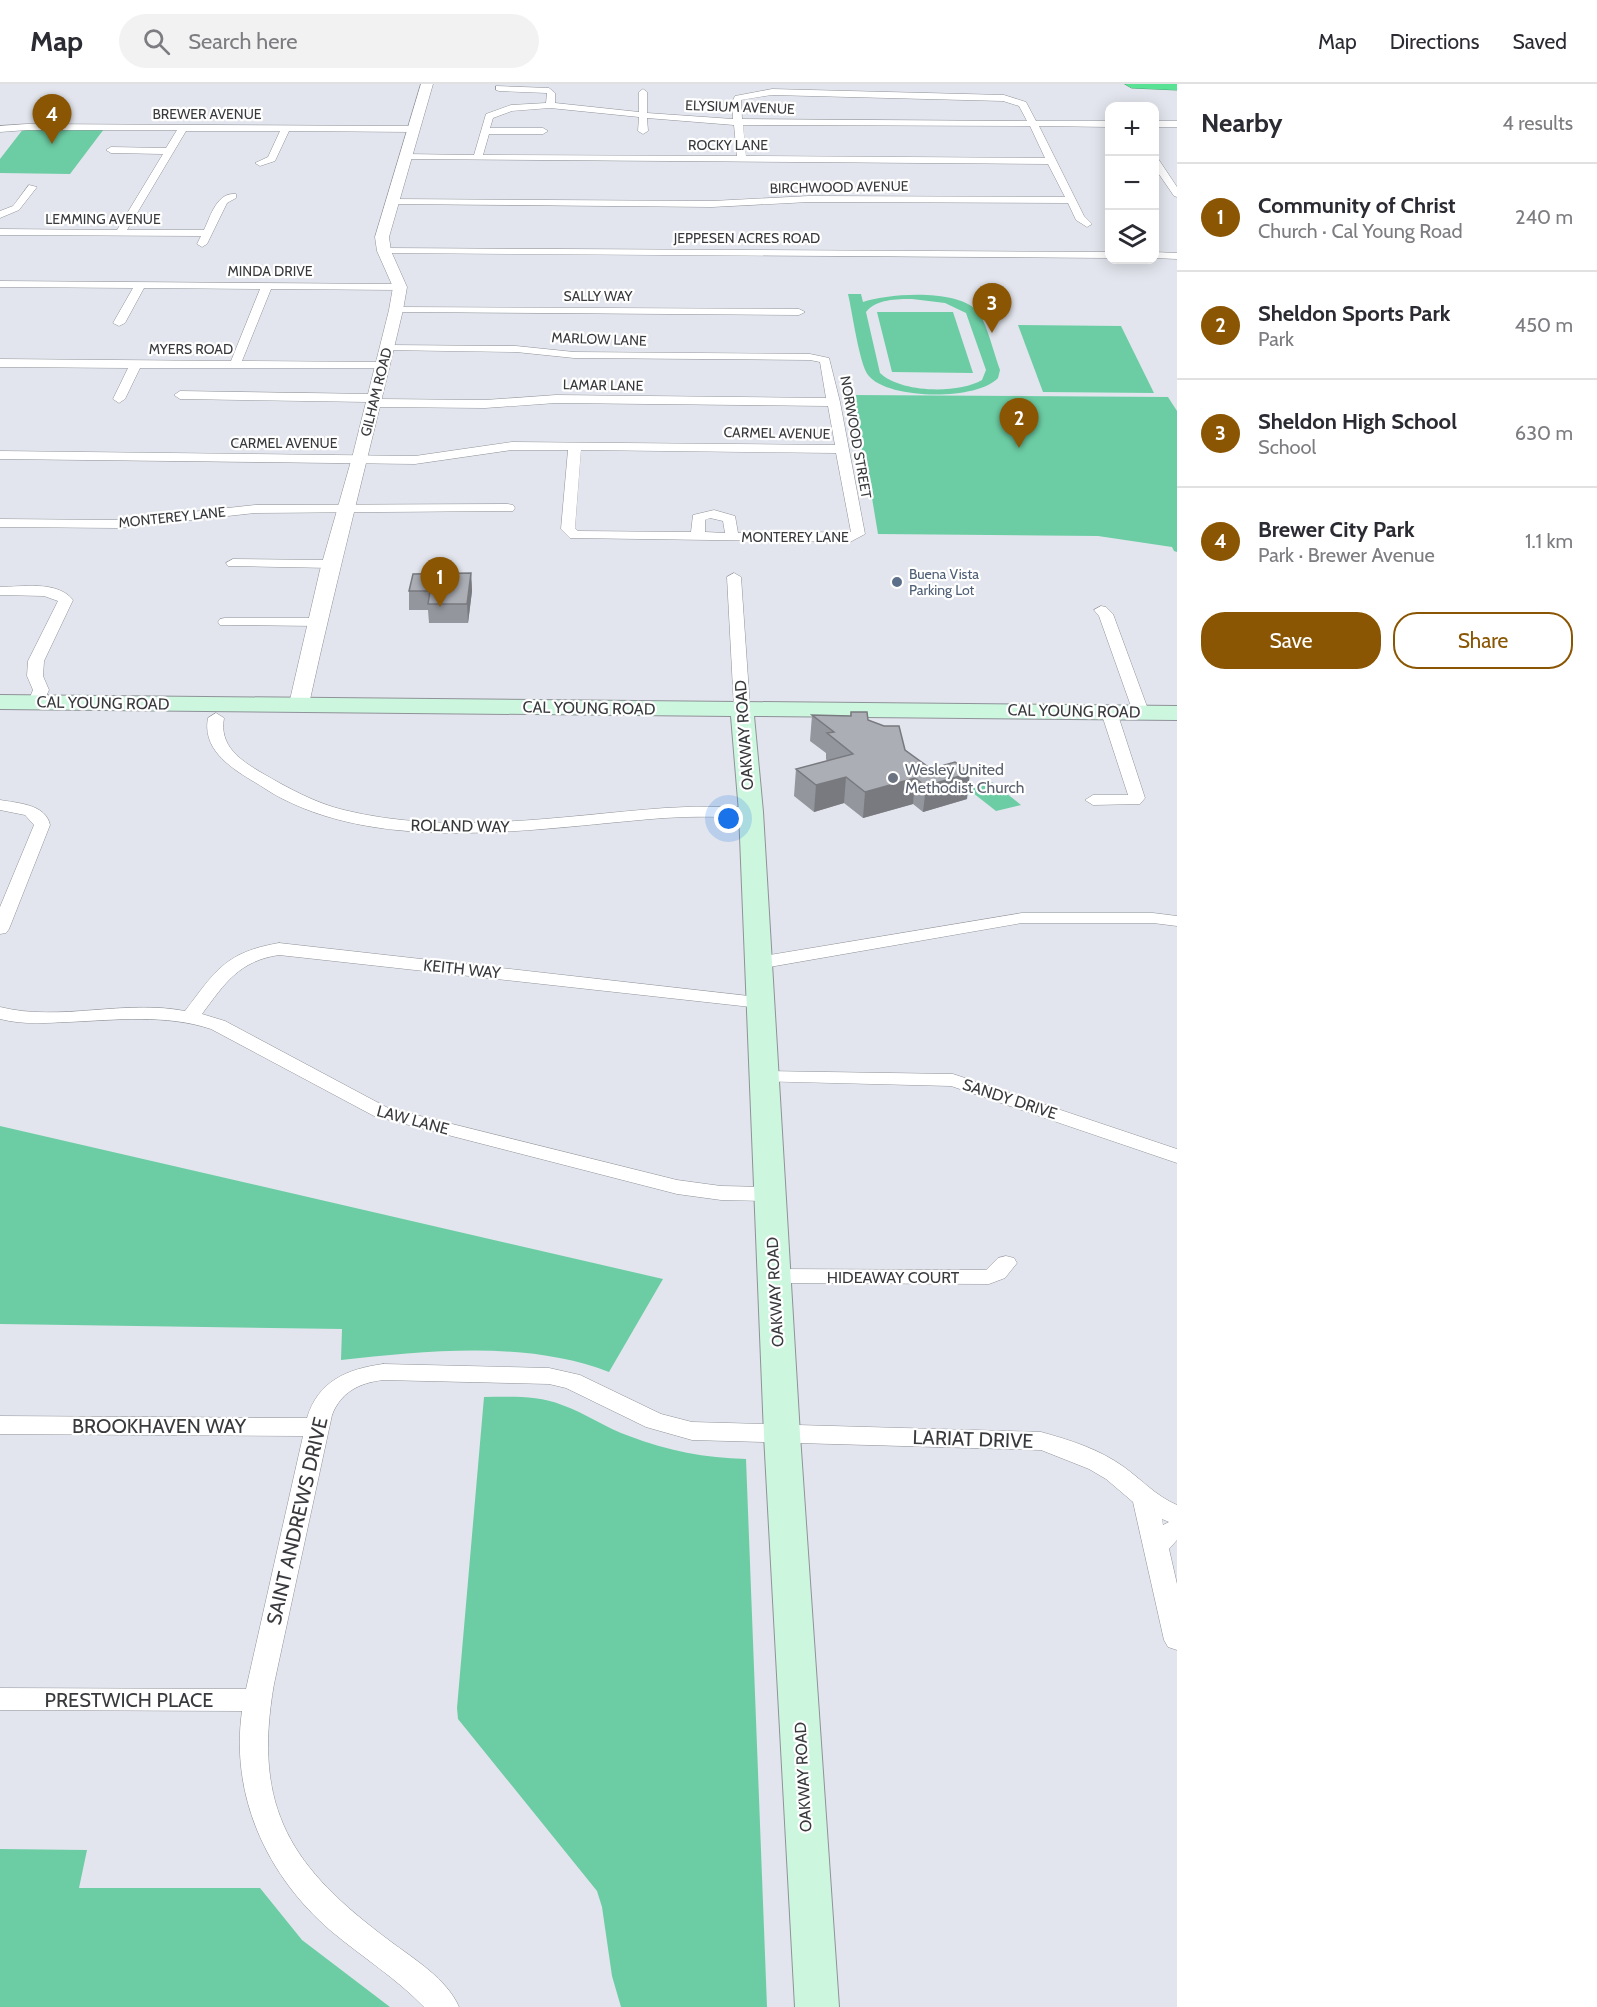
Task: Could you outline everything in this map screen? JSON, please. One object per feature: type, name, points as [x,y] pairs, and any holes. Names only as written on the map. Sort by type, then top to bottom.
[{"type":"highway","points":[[1132,84],[1177,86]]},
{"type":"main road","name":"CAL YOUNG ROAD","points":[[0,702],[1177,713]]},
{"type":"main road","name":"OAKWAY ROAD","points":[[742,708],[751,812],[782,1435],[817,2007]]},
{"type":"street","points":[[400,287],[384,251],[382,237],[427,84]]},
{"type":"street","points":[[499,88],[549,91],[551,93],[550,105]]},
{"type":"street","points":[[643,92],[643,131]]},
{"type":"street","points":[[742,159],[736,102],[738,98],[751,94],[995,97],[1020,102],[1080,218],[1087,224]]},
{"type":"street","name":"ELYSIUM AVENUE","points":[[484,130],[489,116],[497,111],[521,106],[550,105],[688,120],[838,128],[1105,124]]},
{"type":"street","points":[[67,127],[74,118]]},
{"type":"street","points":[[1159,124],[1177,124]]},
{"type":"street","name":"BREWER AVENUE","points":[[0,129],[67,127],[414,129]]},
{"type":"street","points":[[120,232],[183,128]]},
{"type":"street","points":[[260,164],[272,159],[286,128]]},
{"type":"street","points":[[478,158],[484,130],[543,131]]},
{"type":"street","points":[[111,150],[169,151]]},
{"type":"street","name":"ROCKY LANE","points":[[405,157],[1052,161]]},
{"type":"street","points":[[151,162],[163,162]]},
{"type":"street","points":[[1160,163],[1177,194]]},
{"type":"street","points":[[0,215],[16,208],[32,187]]},
{"type":"street","points":[[202,244],[223,201],[233,196]]},
{"type":"street","name":"BIRCHWOOD AVENUE","points":[[392,202],[502,198],[606,199],[718,204],[809,199],[1072,200]]},
{"type":"street","name":"LEMMING AVENUE","points":[[0,232],[207,233]]},
{"type":"street","points":[[72,244],[83,232]]},
{"type":"street","name":"JEPPESEN ACRES ROAD","points":[[384,251],[1105,255]]},
{"type":"street","points":[[1159,255],[1177,256]]},
{"type":"street","name":"MINDA DRIVE","points":[[0,284],[400,287]]},
{"type":"street","points":[[119,323],[140,285]]},
{"type":"street","points":[[236,365],[267,286]]},
{"type":"street","name":"GILHAM ROAD","points":[[299,704],[331,564],[374,401],[400,287]]},
{"type":"street","name":"SALLY WAY","points":[[396,310],[799,312]]},
{"type":"street","name":"MARLOW LANE","points":[[387,348],[516,349],[578,355],[817,354]]},
{"type":"street","name":"NORWOOD STREET","points":[[817,354],[827,362],[858,536]]},
{"type":"street","name":"MYERS ROAD","points":[[0,363],[382,366]]},
{"type":"street","points":[[119,399],[136,364]]},
{"type":"street","name":"LAMAR LANE","points":[[180,395],[492,404],[556,399],[834,402]]},
{"type":"street","name":"CARMEL AVENUE","points":[[0,455],[423,459],[508,446],[843,449]]},
{"type":"street","name":"MONTEREY LANE","points":[[575,446],[568,529],[572,534],[698,537],[849,538],[858,536]]},
{"type":"street","name":"CARMEL AVENUE","points":[[711,448],[711,463]]},
{"type":"street","name":"MONTEREY LANE","points":[[0,523],[118,524],[255,509],[508,508]]},
{"type":"street","name":"MONTEREY LANE","points":[[698,537],[698,518],[715,513],[730,519],[732,537]]},
{"type":"street","points":[[233,563],[331,564]]},
{"type":"street","name":"OAKWAY ROAD","points":[[734,577],[742,708]]},
{"type":"street","points":[[0,591],[50,593],[61,595],[66,600],[36,661],[35,672],[40,690],[36,702]]},
{"type":"street","points":[[1101,610],[1106,614],[1141,712]]},
{"type":"street","points":[[225,622],[319,622]]},
{"type":"street","points":[[1093,800],[1137,798],[1109,712]]},
{"type":"street","name":"ROLAND WAY","points":[[216,718],[213,728],[218,743],[226,754],[255,777],[312,805],[372,820],[432,827],[493,829],[670,813],[751,812]]},
{"type":"street","points":[[0,805],[30,811],[41,820],[42,825],[0,929]]},
{"type":"street","points":[[758,963],[1022,918],[1154,918],[1177,921]]},
{"type":"street","name":"KEITH WAY","points":[[191,1016],[232,964],[249,955],[279,950],[760,1002]]},
{"type":"street","name":"LAW LANE","points":[[0,1013],[24,1018],[154,1014],[191,1016],[218,1025],[381,1112],[677,1186],[721,1193],[770,1194]]},
{"type":"street","name":"SANDY DRIVE","points":[[764,1077],[953,1080],[1177,1156]]},
{"type":"street","name":"HIDEAWAY COURT","points":[[774,1276],[989,1277],[997,1273],[1006,1263]]},
{"type":"street","name":"SAINT ANDREWS DRIVE","points":[[444,2007],[403,1968],[333,1915],[308,1890],[284,1854],[257,1787],[253,1760],[258,1700],[317,1426],[328,1395],[339,1385],[368,1374],[529,1374],[572,1381],[654,1421],[676,1428],[704,1433],[782,1435]]},
{"type":"street","name":"BROOKHAVEN WAY","points":[[0,1425],[317,1426]]},
{"type":"street","name":"LARIAT DRIVE","points":[[782,1435],[1041,1441],[1074,1451],[1096,1461],[1126,1482],[1145,1501],[1177,1515]]},
{"type":"street","points":[[1145,1501],[1177,1640]]},
{"type":"street","points":[[1156,1548],[1164,1536],[1177,1529]]},
{"type":"street","name":"PRESTWICH PLACE","points":[[0,1699],[258,1700]]},
{"type":"green space","points":[[24,128],[104,129],[70,174],[0,173],[0,159]]},
{"type":"green space","points":[[848,294],[861,294],[863,302],[889,296],[924,295],[957,299],[970,305],[979,313],[985,326],[1000,370],[998,378],[987,386],[953,394],[912,393],[878,383],[868,375],[865,369]],"holes":[[[912,299],[945,303],[966,313],[986,370],[982,380],[959,388],[915,388],[889,380],[880,373],[866,312],[875,304],[893,300]]]},
{"type":"green space","points":[[877,312],[953,312],[973,373],[892,372]]},
{"type":"green space","points":[[1018,325],[1121,326],[1154,393],[1043,392]]},
{"type":"green space","points":[[850,395],[1168,397],[1177,411],[1177,552],[1172,547],[1098,536],[878,534]]},
{"type":"green space","points":[[992,782],[1021,805],[996,811],[968,789]]},
{"type":"green space","points":[[0,1126],[663,1279],[609,1372],[544,1355],[510,1352],[442,1351],[341,1360],[342,1329],[0,1324]]},
{"type":"green space","points":[[484,1397],[524,1397],[553,1402],[571,1408],[620,1433],[658,1446],[701,1455],[746,1459],[767,2007],[621,2007],[612,1976],[602,1907],[597,1891],[458,1719],[457,1708]]},
{"type":"green space","points":[[0,1849],[87,1850],[79,1888],[260,1888],[302,1940],[390,2007],[0,2007]]},
{"type":"building","points":[[471,573],[467,604],[428,604],[430,591],[409,591],[413,574]]},
{"type":"building","points":[[851,712],[867,712],[868,720],[884,726],[899,726],[905,750],[931,769],[955,762],[970,773],[926,786],[915,778],[865,792],[846,777],[816,785],[796,769],[853,754],[827,733],[834,732],[812,715],[851,716]]},
{"type":"place","name":"Brewer City Park","points":[[52,144]]},
{"type":"place","name":"Sheldon High School","points":[[992,333]]},
{"type":"place","name":"Sheldon Sports Park","points":[[1019,448]]},
{"type":"place","name":"Buena Vista Parking Lot","points":[[897,582]]},
{"type":"place","name":"Community of Christ","points":[[440,607]]},
{"type":"place","name":"Wesley United Methodist Church","points":[[893,778]]}]
